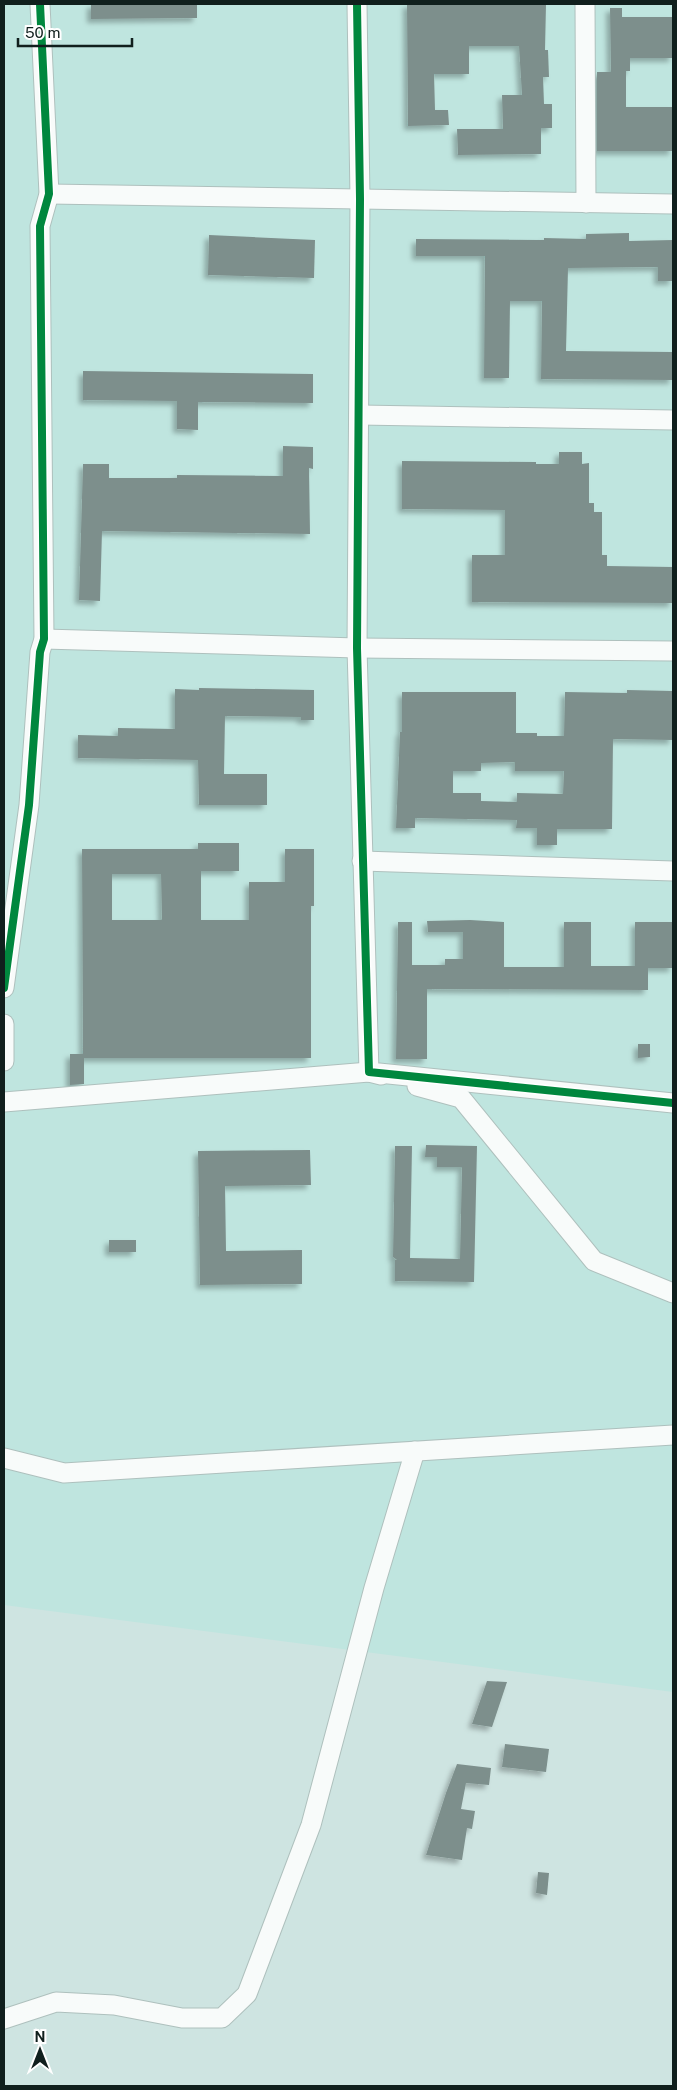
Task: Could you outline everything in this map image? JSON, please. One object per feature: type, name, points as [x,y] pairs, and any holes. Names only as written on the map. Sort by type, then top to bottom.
[{"type":"street","points":[[4,988],[29,805],[40,652],[44,639],[40,226],[49,194],[40,4]]},
{"type":"street","points":[[357,4],[360,199],[357,648],[369,1072]]},
{"type":"street","points":[[585,4],[586,203]]},
{"type":"street","points":[[49,194],[673,204]]},
{"type":"street","points":[[359,415],[673,420]]},
{"type":"street","points":[[44,639],[357,648],[673,651]]},
{"type":"street","points":[[362,861],[673,871]]},
{"type":"street","points":[[4,1024],[4,1061]]},
{"type":"street","points":[[369,1072],[461,1098],[594,1261],[673,1293]]},
{"type":"street","points":[[4,1102],[369,1072],[673,1103]]},
{"type":"street","points":[[4,1458],[64,1473],[673,1435]]},
{"type":"street","points":[[4,2019],[56,2002],[114,2005],[182,2018],[222,2018],[246,1994],[311,1826],[374,1588],[415,1451]]},
{"type":"shaded area","points":[[4,4],[673,4],[673,1692],[4,1605]]},
{"type":"building","points":[[91,4],[197,4],[197,18],[91,19]]},
{"type":"building","points":[[407,4],[546,4],[545,50],[548,50],[549,77],[543,77],[544,104],[552,104],[552,128],[541,128],[541,154],[458,155],[457,129],[503,129],[502,95],[522,95],[519,46],[469,46],[469,74],[434,74],[435,110],[448,110],[449,125],[408,126]]},
{"type":"building","points":[[610,8],[622,8],[622,17],[673,17],[673,58],[630,58],[630,71],[626,71],[626,107],[673,107],[673,151],[597,151],[597,72],[611,72]]},
{"type":"building","points":[[629,233],[629,241],[673,240],[673,281],[658,281],[658,267],[568,268],[566,351],[673,352],[673,380],[541,379],[542,301],[510,301],[509,378],[484,378],[485,256],[416,256],[416,239],[586,239],[586,234]]},
{"type":"building","points":[[209,235],[315,240],[314,278],[208,275]]},
{"type":"building","points":[[83,371],[313,374],[313,403],[198,402],[198,430],[177,429],[177,401],[83,400]]},
{"type":"building","points":[[283,446],[313,447],[313,469],[309,468],[310,534],[102,531],[100,601],[79,600],[83,464],[109,464],[109,478],[177,478],[177,475],[283,476]]},
{"type":"building","points":[[559,452],[582,452],[582,464],[589,463],[589,503],[594,503],[594,512],[602,512],[602,555],[607,555],[607,566],[673,567],[673,603],[472,602],[472,555],[505,555],[505,510],[402,509],[402,461],[536,462],[536,464],[559,464]]},
{"type":"building","points":[[199,688],[314,690],[314,720],[301,720],[301,717],[225,716],[224,774],[267,774],[267,805],[199,805],[198,760],[78,758],[78,735],[118,736],[118,728],[175,729],[175,689],[199,690]]},
{"type":"building","points":[[627,690],[673,691],[673,740],[613,739],[612,829],[557,829],[557,845],[537,845],[537,828],[516,828],[517,820],[415,818],[415,828],[396,828],[400,732],[402,732],[402,692],[516,692],[516,733],[537,733],[537,736],[564,736],[565,692],[627,693]],"holes":[[[515,762],[515,771],[564,771],[563,794],[517,793],[517,802],[481,801],[481,793],[453,793],[453,771],[481,771],[481,763]]]},
{"type":"building","points":[[198,843],[239,843],[239,871],[201,871],[201,920],[249,920],[249,882],[285,882],[285,849],[314,849],[314,906],[311,906],[311,1058],[84,1058],[84,1084],[70,1085],[70,1054],[83,1054],[82,849],[198,849]],"holes":[[[112,874],[161,874],[162,920],[112,920]]]},
{"type":"building","points":[[470,920],[504,922],[504,967],[564,967],[564,922],[591,922],[591,966],[635,966],[635,922],[673,922],[673,968],[648,968],[648,990],[427,989],[427,1059],[396,1059],[398,922],[412,922],[412,965],[445,965],[445,959],[463,959],[463,932],[428,932],[427,921]]},
{"type":"building","points":[[638,1044],[650,1044],[650,1057],[638,1058]]},
{"type":"building","points":[[426,1145],[477,1146],[474,1282],[395,1281],[395,1260],[397,1260],[393,1257],[395,1146],[412,1146],[410,1258],[460,1259],[462,1167],[437,1167],[437,1157],[425,1157]]},
{"type":"building","points":[[310,1150],[311,1185],[225,1186],[226,1251],[302,1250],[302,1284],[200,1285],[198,1151]]},
{"type":"building","points":[[109,1240],[136,1240],[136,1252],[109,1252]]},
{"type":"building","points":[[487,1681],[507,1682],[492,1727],[472,1724]]},
{"type":"building","points":[[505,1744],[549,1749],[546,1772],[502,1767]]},
{"type":"building","points":[[457,1764],[491,1768],[489,1785],[466,1783],[461,1809],[475,1811],[472,1829],[467,1828],[462,1860],[426,1855],[446,1793]]},
{"type":"building","points":[[538,1872],[549,1873],[547,1895],[536,1893]]},
{"type":"cycle path","points":[[4,988],[29,805],[40,652],[44,639],[40,226],[49,194],[40,4]]},
{"type":"cycle path","points":[[357,4],[360,199],[357,648],[369,1072],[673,1103]]}]
